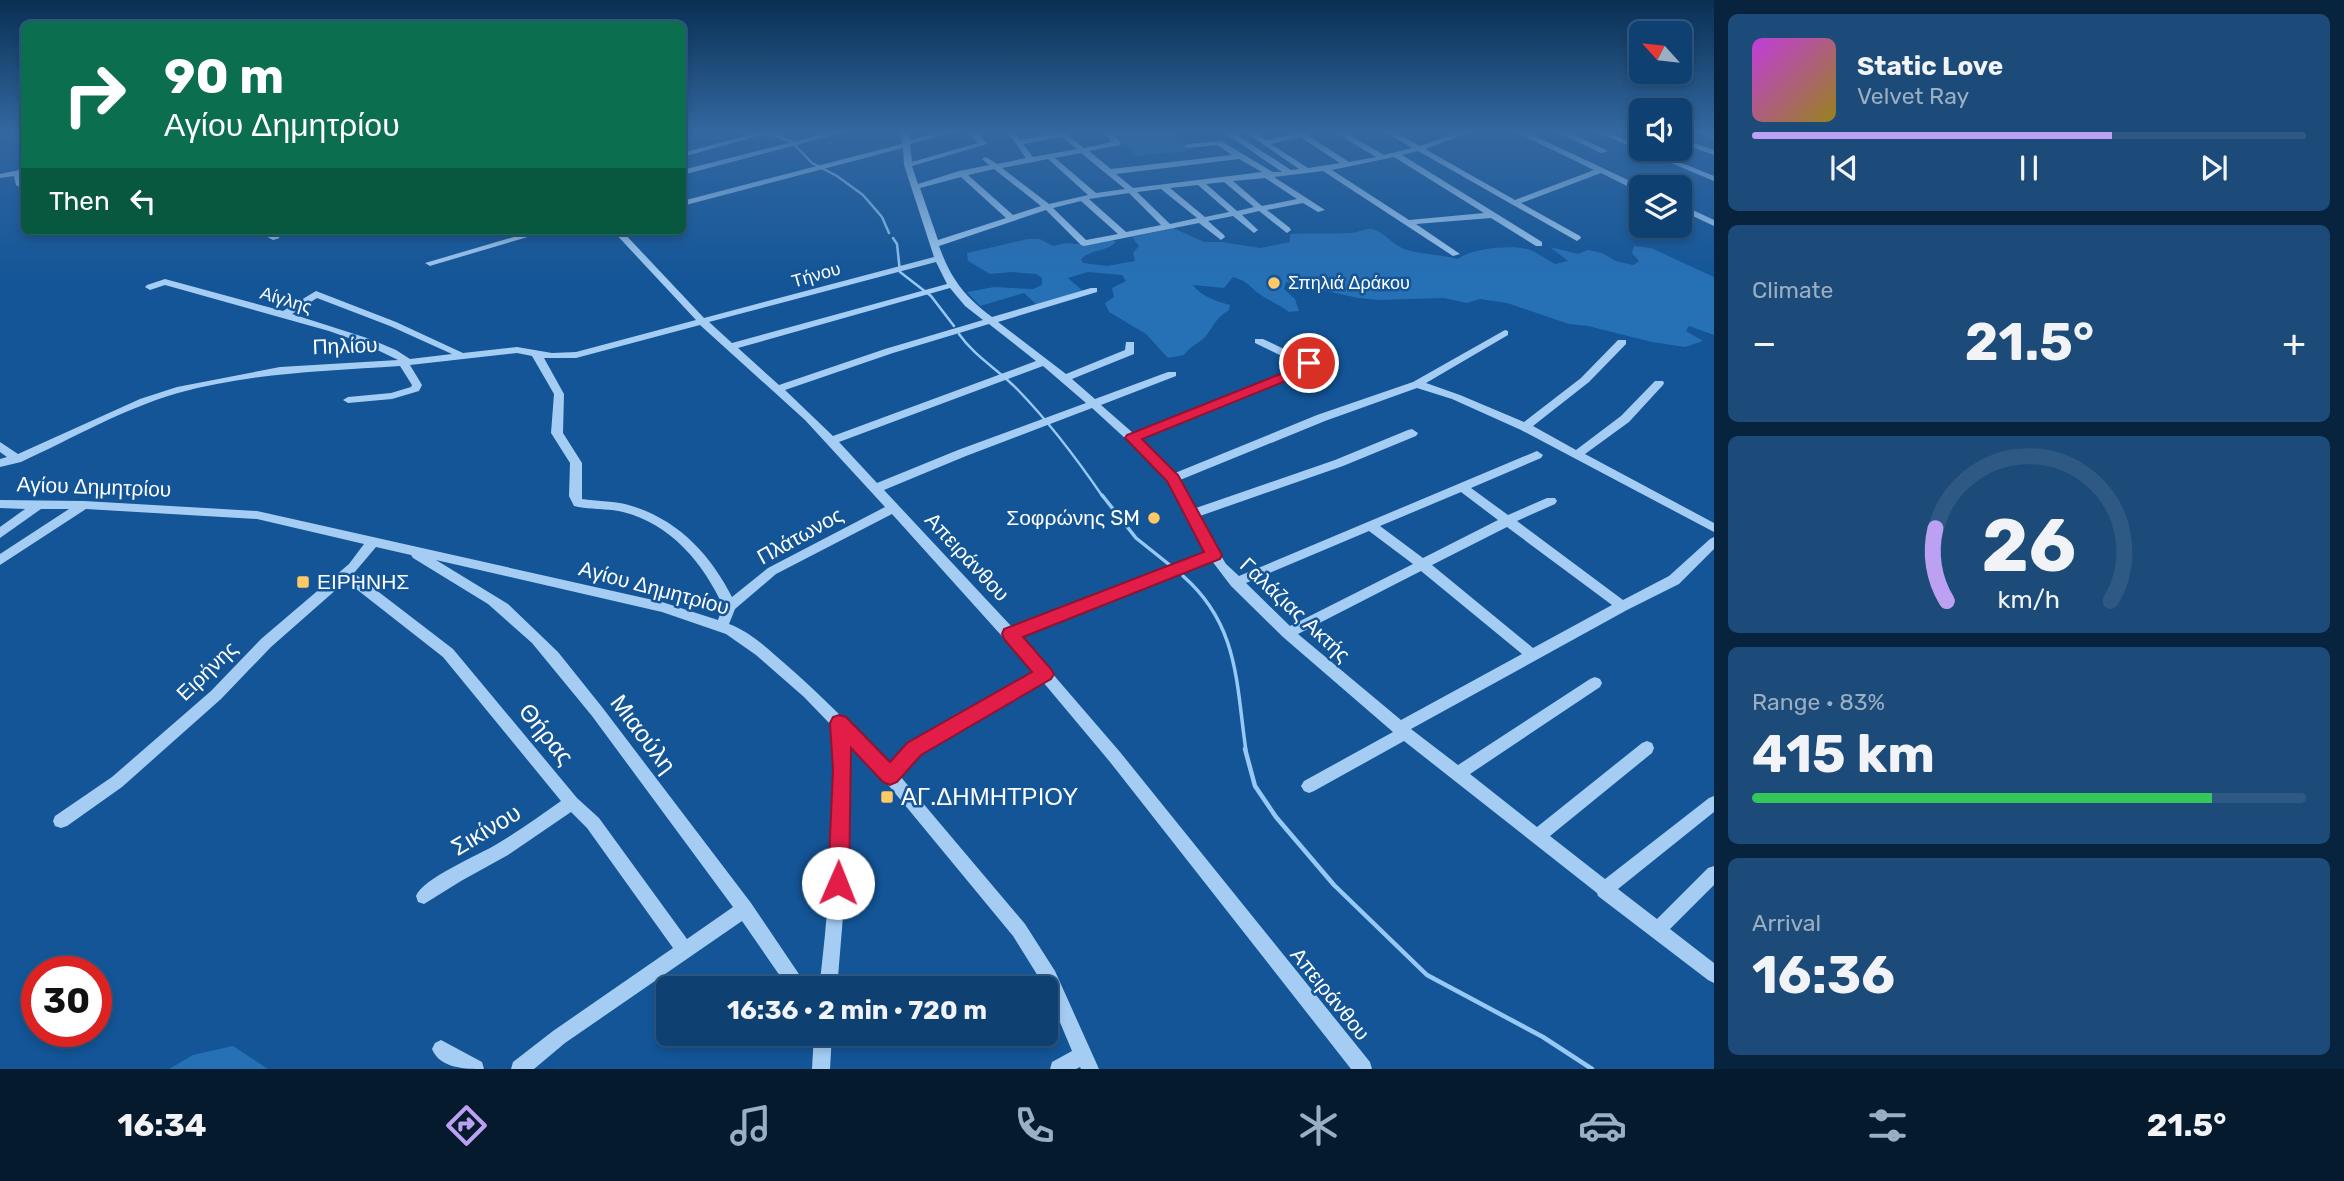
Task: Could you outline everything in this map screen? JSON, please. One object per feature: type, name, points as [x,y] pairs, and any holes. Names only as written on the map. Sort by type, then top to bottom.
[{"type":"street","points":[[686,203],[763,181]]},
{"type":"street","name":"Γαλάζιας Ακτής","points":[[914,181],[939,258],[952,285],[988,320],[1095,404],[1173,478],[1190,515],[1214,555],[1236,582],[1287,633],[1403,730],[1714,974]]},
{"type":"street","points":[[916,187],[936,181]]},
{"type":"street","points":[[971,181],[1011,218]]},
{"type":"street","points":[[1015,181],[1084,243],[1304,200]]},
{"type":"street","points":[[1077,181],[1094,196]]},
{"type":"street","points":[[1119,181],[1167,226]]},
{"type":"street","points":[[935,244],[1046,206],[1130,190],[1209,181]]},
{"type":"street","points":[[1227,181],[1287,230]]},
{"type":"street","points":[[1277,181],[1321,210]]},
{"type":"street","points":[[1345,181],[1457,254]]},
{"type":"street","points":[[1438,181],[1539,244]]},
{"type":"street","points":[[1479,181],[1577,238]]},
{"type":"street","points":[[1516,201],[1571,181]]},
{"type":"street","points":[[1199,182],[1254,230]]},
{"type":"street","points":[[1164,187],[1221,237]]},
{"type":"street","points":[[1083,198],[1123,234]]},
{"type":"street","points":[[1692,213],[1714,223]]},
{"type":"street","points":[[1410,222],[1494,215]]},
{"type":"street","points":[[268,235],[276,239]]},
{"type":"street","points":[[430,264],[530,235]]},
{"type":"street","name":"Απειράνθου","points":[[621,235],[703,322],[832,441],[1010,634],[1115,757],[1363,1069]]},
{"type":"street","name":"Τήνου","points":[[703,322],[939,258]]},
{"type":"street","name":"Αίγλης","points":[[150,287],[165,282],[284,315],[398,354],[406,363]]},
{"type":"street","points":[[729,347],[952,285]]},
{"type":"street","points":[[778,389],[988,320],[1094,290]]},
{"type":"street","points":[[284,315],[316,294],[393,324],[460,355]]},
{"type":"street","name":"Πηλίου","points":[[0,463],[17,458],[144,401],[177,390],[296,368],[406,363],[517,350],[552,356],[576,355],[703,322]]},
{"type":"street","points":[[1173,478],[1321,418],[1417,384],[1505,333]]},
{"type":"street","points":[[1132,438],[1311,366],[1259,341]]},
{"type":"street","points":[[1525,427],[1586,380],[1622,342]]},
{"type":"street","points":[[1065,378],[1130,352],[1130,344]]},
{"type":"street","points":[[536,353],[559,394],[558,433],[576,463],[575,496],[578,503],[625,509],[691,544],[722,589],[730,606],[722,625]]},
{"type":"street","points":[[832,441],[1044,362]]},
{"type":"street","points":[[348,400],[391,396],[415,389],[417,385],[406,363]]},
{"type":"street","points":[[875,489],[962,453],[1172,374]]},
{"type":"street","points":[[1577,454],[1625,419],[1659,383]]},
{"type":"street","points":[[1417,384],[1456,397],[1525,427],[1714,528]]},
{"type":"street","points":[[1190,515],[1339,463],[1412,433]]},
{"type":"street","points":[[0,446],[17,458]]},
{"type":"street","points":[[1236,582],[1537,455]]},
{"type":"street","points":[[1462,487],[1622,606]]},
{"type":"street","points":[[1287,633],[1508,520],[1551,501]]},
{"type":"street","name":"Αγίου Δημητρίου","points":[[0,504],[84,505],[257,515],[662,607],[722,625],[761,651],[810,693],[890,776],[1019,930],[1042,965],[1087,1062]]},
{"type":"street","points":[[0,533],[38,505]]},
{"type":"street","points":[[0,560],[84,505]]},
{"type":"street","name":"Πλάτωνος","points":[[730,606],[772,571],[893,508]]},
{"type":"street","points":[[1370,525],[1422,564],[1533,656]]},
{"type":"street","name":"Ειρήνης","points":[[61,821],[143,761],[216,695],[266,643],[346,574],[373,541]]},
{"type":"street","points":[[1310,786],[1533,656],[1674,580],[1714,542]]},
{"type":"street","name":"Μιαούλη","points":[[407,550],[503,609],[540,643],[578,687],[745,909],[791,976]]},
{"type":"street","points":[[1010,634],[1214,555]]},
{"type":"street","name":"Θήρας","points":[[346,574],[448,653],[572,803],[593,823],[684,949]]},
{"type":"street","points":[[890,776],[914,749],[1045,674]]},
{"type":"street","points":[[1459,773],[1595,682]]},
{"type":"street","points":[[830,976],[838,910],[842,770],[839,723]]},
{"type":"street","points":[[1538,836],[1647,748]]},
{"type":"street","name":"Σικίνου","points":[[424,896],[455,875],[502,850],[572,803]]},
{"type":"street","points":[[1604,890],[1714,803]]},
{"type":"street","points":[[1657,931],[1714,874]]},
{"type":"street","points":[[520,1069],[559,1037],[745,909]]},
{"type":"street","points":[[821,1069],[822,1046]]},
{"type":"street","points":[[441,1049],[475,1069]]},
{"type":"street","points":[[1059,1069],[1087,1062]]},
{"type":"shaded area","points":[[1173,228],[1204,242],[1260,248],[1290,242],[1290,234],[1351,233],[1372,229],[1404,249],[1418,252],[1458,259],[1473,252],[1514,247],[1530,250],[1555,264],[1568,261],[1550,247],[1578,254],[1588,250],[1602,253],[1616,261],[1633,265],[1639,261],[1632,253],[1634,246],[1651,248],[1714,277],[1714,335],[1689,326],[1686,331],[1703,341],[1685,347],[1569,324],[1507,303],[1480,299],[1467,303],[1444,298],[1379,300],[1286,282],[1284,289],[1295,299],[1299,311],[1289,312],[1245,282],[1233,277],[1224,288],[1193,285],[1205,296],[1230,305],[1229,310],[1218,319],[1204,338],[1184,355],[1168,358],[1146,334],[1109,312],[1105,303],[1114,297],[1112,288],[1126,281],[1122,275],[1088,272],[1068,278],[1083,291],[1036,304],[1024,293],[980,306],[967,292],[994,287],[1033,289],[1042,285],[1042,278],[1036,274],[1011,272],[990,274],[968,261],[967,253],[1028,239],[1040,239],[1053,246],[1066,243],[1088,245],[1113,240],[1116,242],[1112,245],[1081,259],[1083,263],[1107,266],[1135,261],[1133,253],[1139,246],[1132,237]]},
{"type":"shaded area","points":[[233,1046],[268,1069],[169,1069],[193,1055]]},
{"type":"waterway","points":[[844,181],[863,195],[882,217],[889,233]]},
{"type":"waterway","points":[[893,238],[897,244],[900,272],[931,296],[954,326]]},
{"type":"waterway","points":[[959,334],[972,350],[1011,383],[1041,415],[1103,497]]},
{"type":"waterway","points":[[1102,495],[1136,538],[1171,566]]},
{"type":"waterway","points":[[1183,576],[1215,614],[1225,635],[1232,656],[1246,751]]},
{"type":"waterway","points":[[1245,749],[1255,786],[1276,817],[1334,885],[1427,975],[1543,1037],[1592,1069]]},
{"type":"place","name":"Σπηλιά Δράκου","points":[[1274,283]]},
{"type":"place","name":"Σοφρώνης SM","points":[[1154,518]]},
{"type":"place","name":"ΕΙΡΗΝΗΣ","points":[[303,582]]},
{"type":"place","name":"ΑΓ.ΔΗΜΗΤΡΙΟΥ","points":[[887,797]]},
{"type":"route","points":[[838,883],[842,770],[839,723],[890,776],[914,749],[1045,674],[1010,634],[1214,555],[1190,515],[1173,478],[1132,438],[1311,366],[1309,363]]}]
